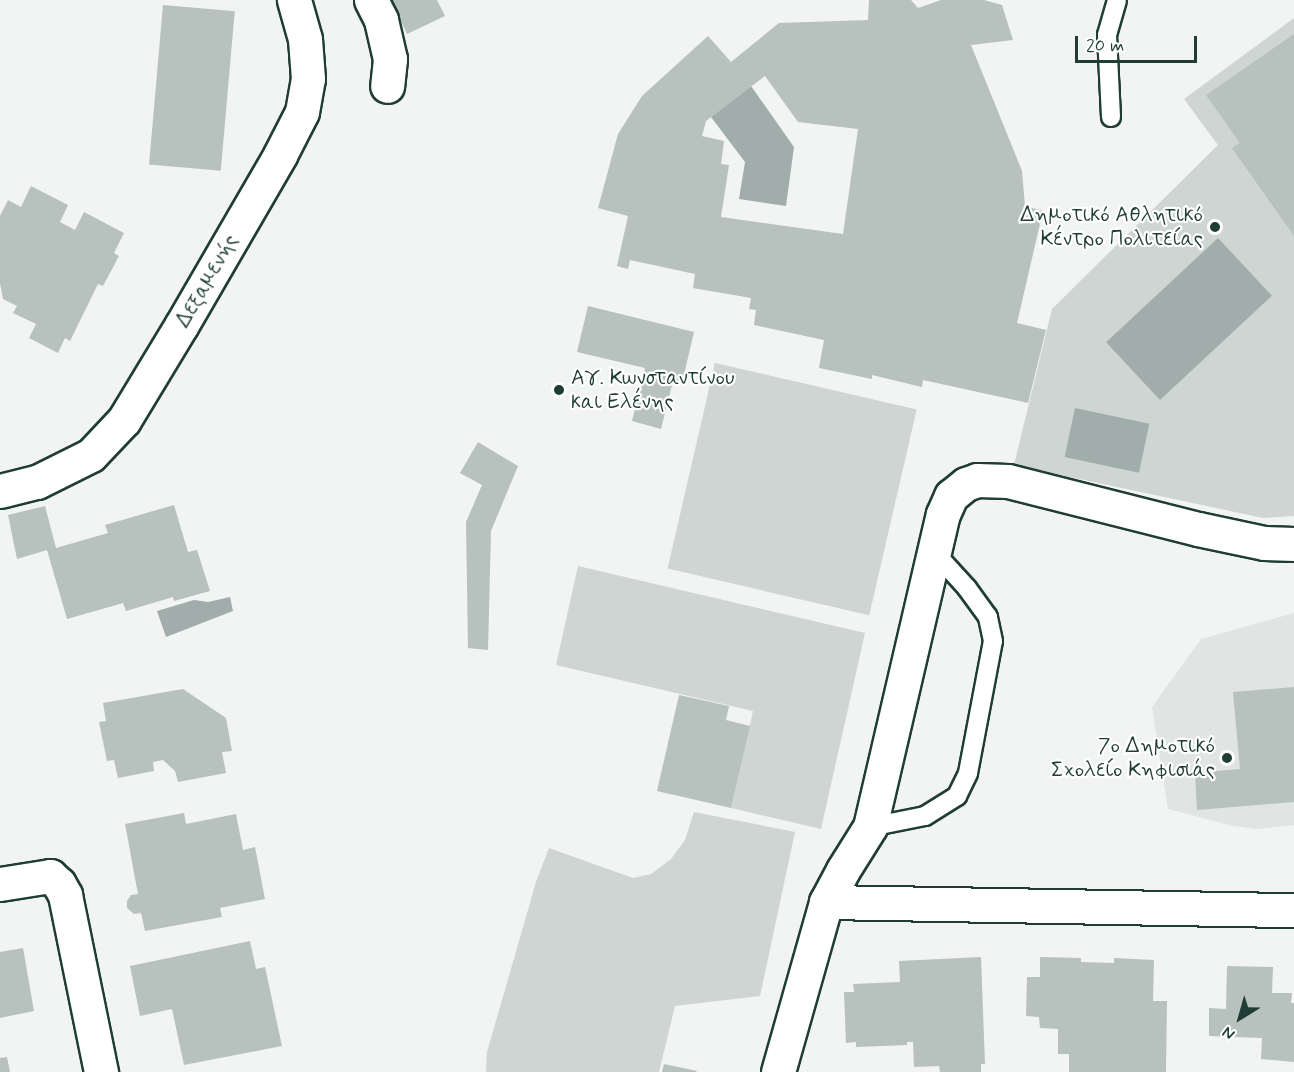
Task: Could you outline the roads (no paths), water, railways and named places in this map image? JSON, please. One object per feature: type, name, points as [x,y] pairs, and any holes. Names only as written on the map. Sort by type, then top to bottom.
[{"type":"street","name":"Δεξαμενής","points":[[0,491],[37,482],[91,455],[124,420],[181,326],[280,155],[302,112],[308,79],[305,39],[294,0]]},
{"type":"street","points":[[371,0],[381,20],[390,59],[387,86]]},
{"type":"street","points":[[778,1072],[826,902],[870,827],[943,514],[951,496],[966,484],[977,480],[1008,481],[1198,529],[1264,543],[1294,544]]},
{"type":"street","points":[[0,884],[50,876],[59,884],[65,895],[101,1072]]},
{"type":"street","points":[[826,902],[1294,910]]},
{"type":"lane","points":[[1111,117],[1107,35],[1117,0]]},
{"type":"lane","points":[[870,827],[925,816],[957,796],[968,773],[993,641],[988,617],[967,588],[934,553]]},
{"type":"place","name":"Δημοτικό Αθλητικό Κέντρο Πολιτείας","points":[[1215,227]]},
{"type":"place","name":"Αγ. Κωνσταντίνου και Ελένης","points":[[559,390]]},
{"type":"place","name":"7ο Δημοτικό Σχολείο Κηφισιάς","points":[[1227,758]]}]
